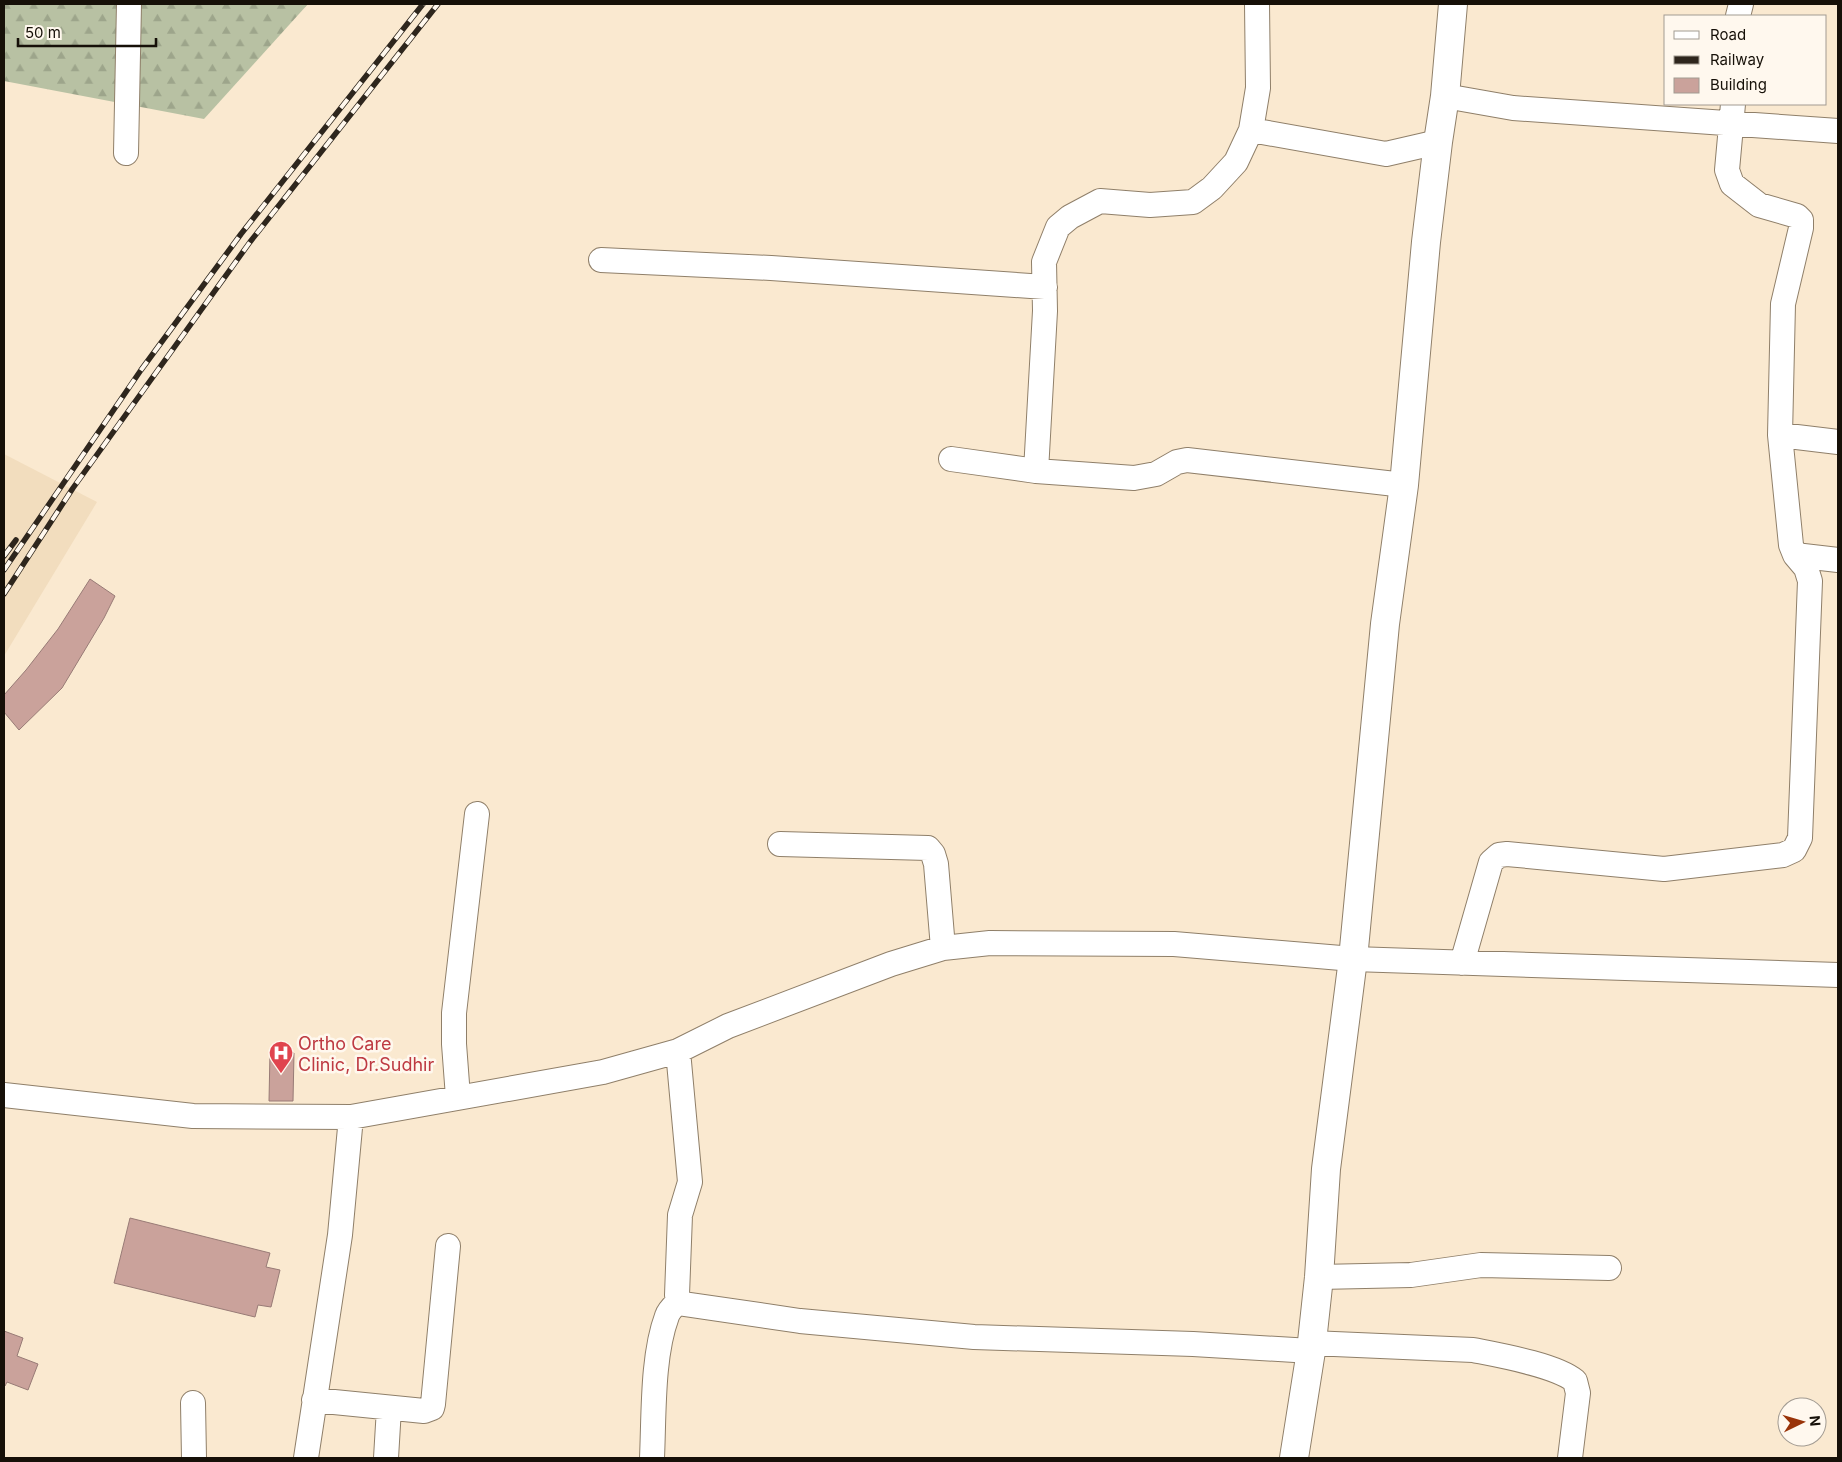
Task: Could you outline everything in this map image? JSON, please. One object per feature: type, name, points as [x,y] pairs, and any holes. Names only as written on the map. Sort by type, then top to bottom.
[{"type":"main road","points":[[1294,1458],[1311,1347],[1319,1277],[1326,1169],[1352,959],[1385,624],[1404,485],[1426,242],[1445,96],[1453,4]]},
{"type":"street","points":[[126,153],[129,4]]},
{"type":"street","points":[[1036,471],[1046,311],[1044,262],[1058,227],[1100,201],[1150,205],[1193,202],[1212,188],[1236,162],[1251,130],[1258,88],[1257,4]]},
{"type":"street","points":[[1445,96],[1513,108],[1733,113],[1838,131]]},
{"type":"street","points":[[1462,963],[1491,862],[1499,855],[1664,869],[1783,855],[1794,850],[1800,838],[1810,581],[1806,568],[1795,555],[1791,545],[1780,435],[1783,304],[1801,228],[1801,220],[1797,216],[1759,205],[1732,184],[1727,170],[1733,113]]},
{"type":"street","points":[[1251,130],[1386,154],[1438,142]]},
{"type":"street","points":[[601,260],[771,268],[1045,287]]},
{"type":"street","points":[[1780,435],[1838,442]]},
{"type":"street","points":[[951,459],[1036,471],[1134,478],[1156,474],[1177,462],[1187,460],[1404,485]]},
{"type":"street","points":[[1795,555],[1838,560]]},
{"type":"street","points":[[458,1097],[454,1013],[477,814]]},
{"type":"street","points":[[780,844],[928,848],[934,854],[936,864],[943,948]]},
{"type":"street","points":[[4,1095],[192,1116],[351,1117],[603,1072],[678,1051],[728,1026],[891,964],[943,948],[990,943],[1174,944],[1352,959],[1838,975]]},
{"type":"street","points":[[678,1051],[690,1182],[680,1215],[677,1295],[679,1301],[684,1304],[800,1321],[974,1337],[1473,1350],[1561,1372],[1575,1381],[1578,1393],[1570,1458]]},
{"type":"street","points":[[4,1104],[80,1111],[109,1106]]},
{"type":"street","points":[[306,1458],[340,1235],[351,1117]]},
{"type":"street","points":[[314,1400],[429,1410],[434,1404],[448,1246]]},
{"type":"street","points":[[1319,1277],[1411,1275],[1481,1265],[1609,1268]]},
{"type":"street","points":[[652,1458],[658,1351],[667,1316],[671,1308],[679,1301]]},
{"type":"street","points":[[193,1403],[194,1458]]},
{"type":"street","points":[[386,1458],[389,1408]]},
{"type":"shaded area","points":[[4,454],[97,502],[4,656]]},
{"type":"green space","points":[[4,4],[308,4],[204,119],[4,81]]},
{"type":"building","points":[[90,579],[115,596],[62,688],[19,730],[4,712],[4,695],[58,629]]},
{"type":"building","points":[[270,1052],[294,1053],[293,1101],[269,1101]]},
{"type":"building","points":[[130,1218],[270,1253],[266,1267],[280,1270],[271,1307],[258,1305],[255,1317],[114,1283]]},
{"type":"building","points":[[4,1331],[23,1338],[17,1356],[38,1364],[28,1390],[7,1382],[4,1386]]},
{"type":"railway","points":[[4,570],[141,370],[241,234],[423,4]]},
{"type":"railway","points":[[4,594],[73,488],[250,242],[438,4]]},
{"type":"railway","points":[[4,556],[16,540]]},
{"type":"place","name":"Ortho Care Clinic, Dr.Sudhir","points":[[281,1074]]}]
